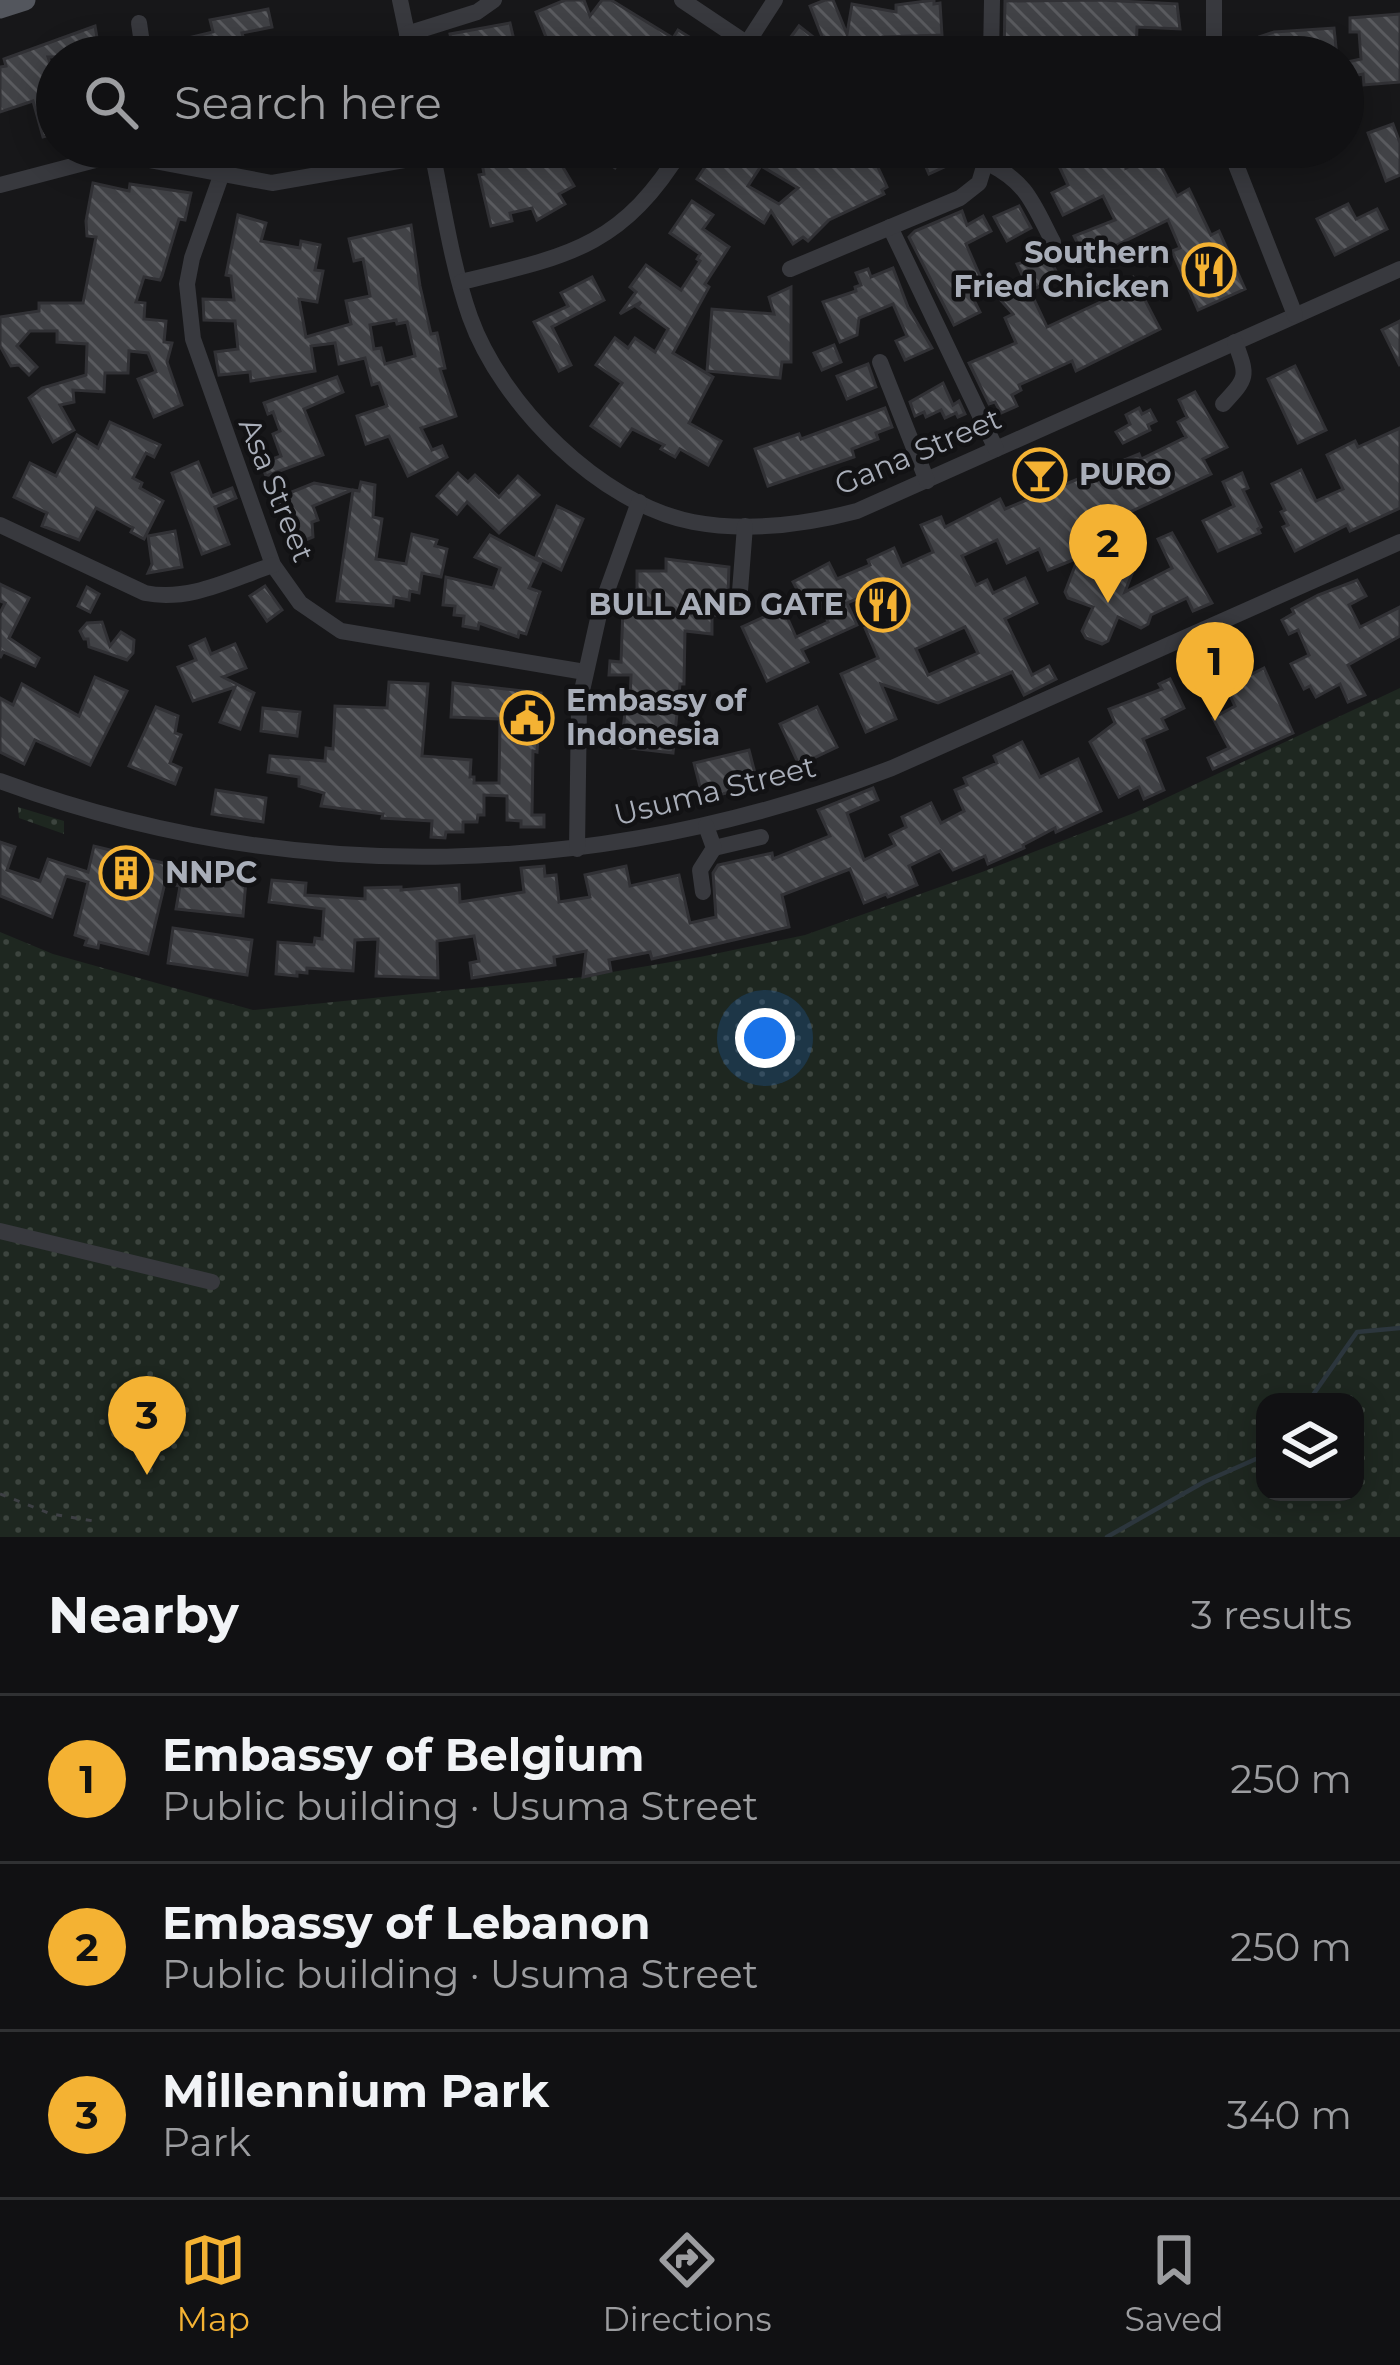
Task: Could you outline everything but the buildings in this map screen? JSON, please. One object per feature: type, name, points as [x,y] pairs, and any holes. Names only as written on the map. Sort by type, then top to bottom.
[{"type":"main road","points":[[0,8],[25,0]]},
{"type":"street","points":[[400,0],[407,34],[477,12],[494,0]]},
{"type":"street","points":[[682,0],[725,36]]},
{"type":"street","points":[[751,36],[775,0]]},
{"type":"street","points":[[992,0],[992,36]]},
{"type":"street","points":[[1214,0],[1214,36]]},
{"type":"street","points":[[139,23],[141,36]]},
{"type":"street","points":[[0,185],[65,168]]},
{"type":"street","points":[[199,168],[250,182],[292,182],[355,168]]},
{"type":"street","name":"Gana Street","points":[[436,168],[461,282],[482,344],[514,396],[585,466],[639,502],[690,521],[745,526],[828,519],[927,481],[1400,268]]},
{"type":"street","points":[[461,282],[546,261],[607,234],[652,195],[669,168]]},
{"type":"street","points":[[790,268],[970,191],[982,168]]},
{"type":"street","points":[[1004,168],[1026,188],[1053,242]]},
{"type":"street","points":[[1237,168],[1295,315]]},
{"type":"street","name":"Asa Street","points":[[221,176],[192,258],[188,308],[206,385],[273,565],[300,604],[341,631],[585,672]]},
{"type":"street","points":[[890,227],[996,449]]},
{"type":"street","points":[[1223,404],[1244,382],[1245,370],[1235,342]]},
{"type":"street","points":[[880,362],[927,481]]},
{"type":"street","points":[[578,849],[577,739],[585,672],[600,610],[639,502]]},
{"type":"street","points":[[0,526],[146,593],[167,597],[273,565]]},
{"type":"street","points":[[739,604],[745,526]]},
{"type":"street","name":"Usuma Street","points":[[0,781],[125,821],[249,847],[405,857],[578,849],[706,826],[811,799],[892,768],[1400,542]]},
{"type":"street","points":[[706,826],[714,848]]},
{"type":"street","points":[[703,892],[700,870],[714,848],[761,837]]},
{"type":"street","points":[[0,1231],[212,1282]]},
{"type":"path","points":[[0,1494],[51,1514],[100,1522]]},
{"type":"shaded area","points":[[1400,688],[1400,1537],[0,1537],[0,932],[53,954],[253,1010],[583,977],[700,957],[805,935],[1134,813]]},
{"type":"shaded area","points":[[18,807],[64,821],[64,834],[19,818]]},
{"type":"waterway","points":[[1314,1393],[1357,1332],[1400,1328]]},
{"type":"waterway","points":[[1107,1537],[1204,1482],[1256,1459]]},
{"type":"place","name":"Southern Fried Chicken","points":[[1209,270]]},
{"type":"place","name":"PURO","points":[[1040,475]]},
{"type":"place","name":"Embassy of Lebanon","points":[[1108,603]]},
{"type":"place","name":"BULL AND GATE","points":[[883,605]]},
{"type":"place","name":"Embassy of Indonesia","points":[[527,718]]},
{"type":"place","name":"Embassy of Belgium","points":[[1215,721]]},
{"type":"place","name":"NNPC","points":[[126,873]]},
{"type":"place","name":"Millennium Park","points":[[147,1475]]}]
